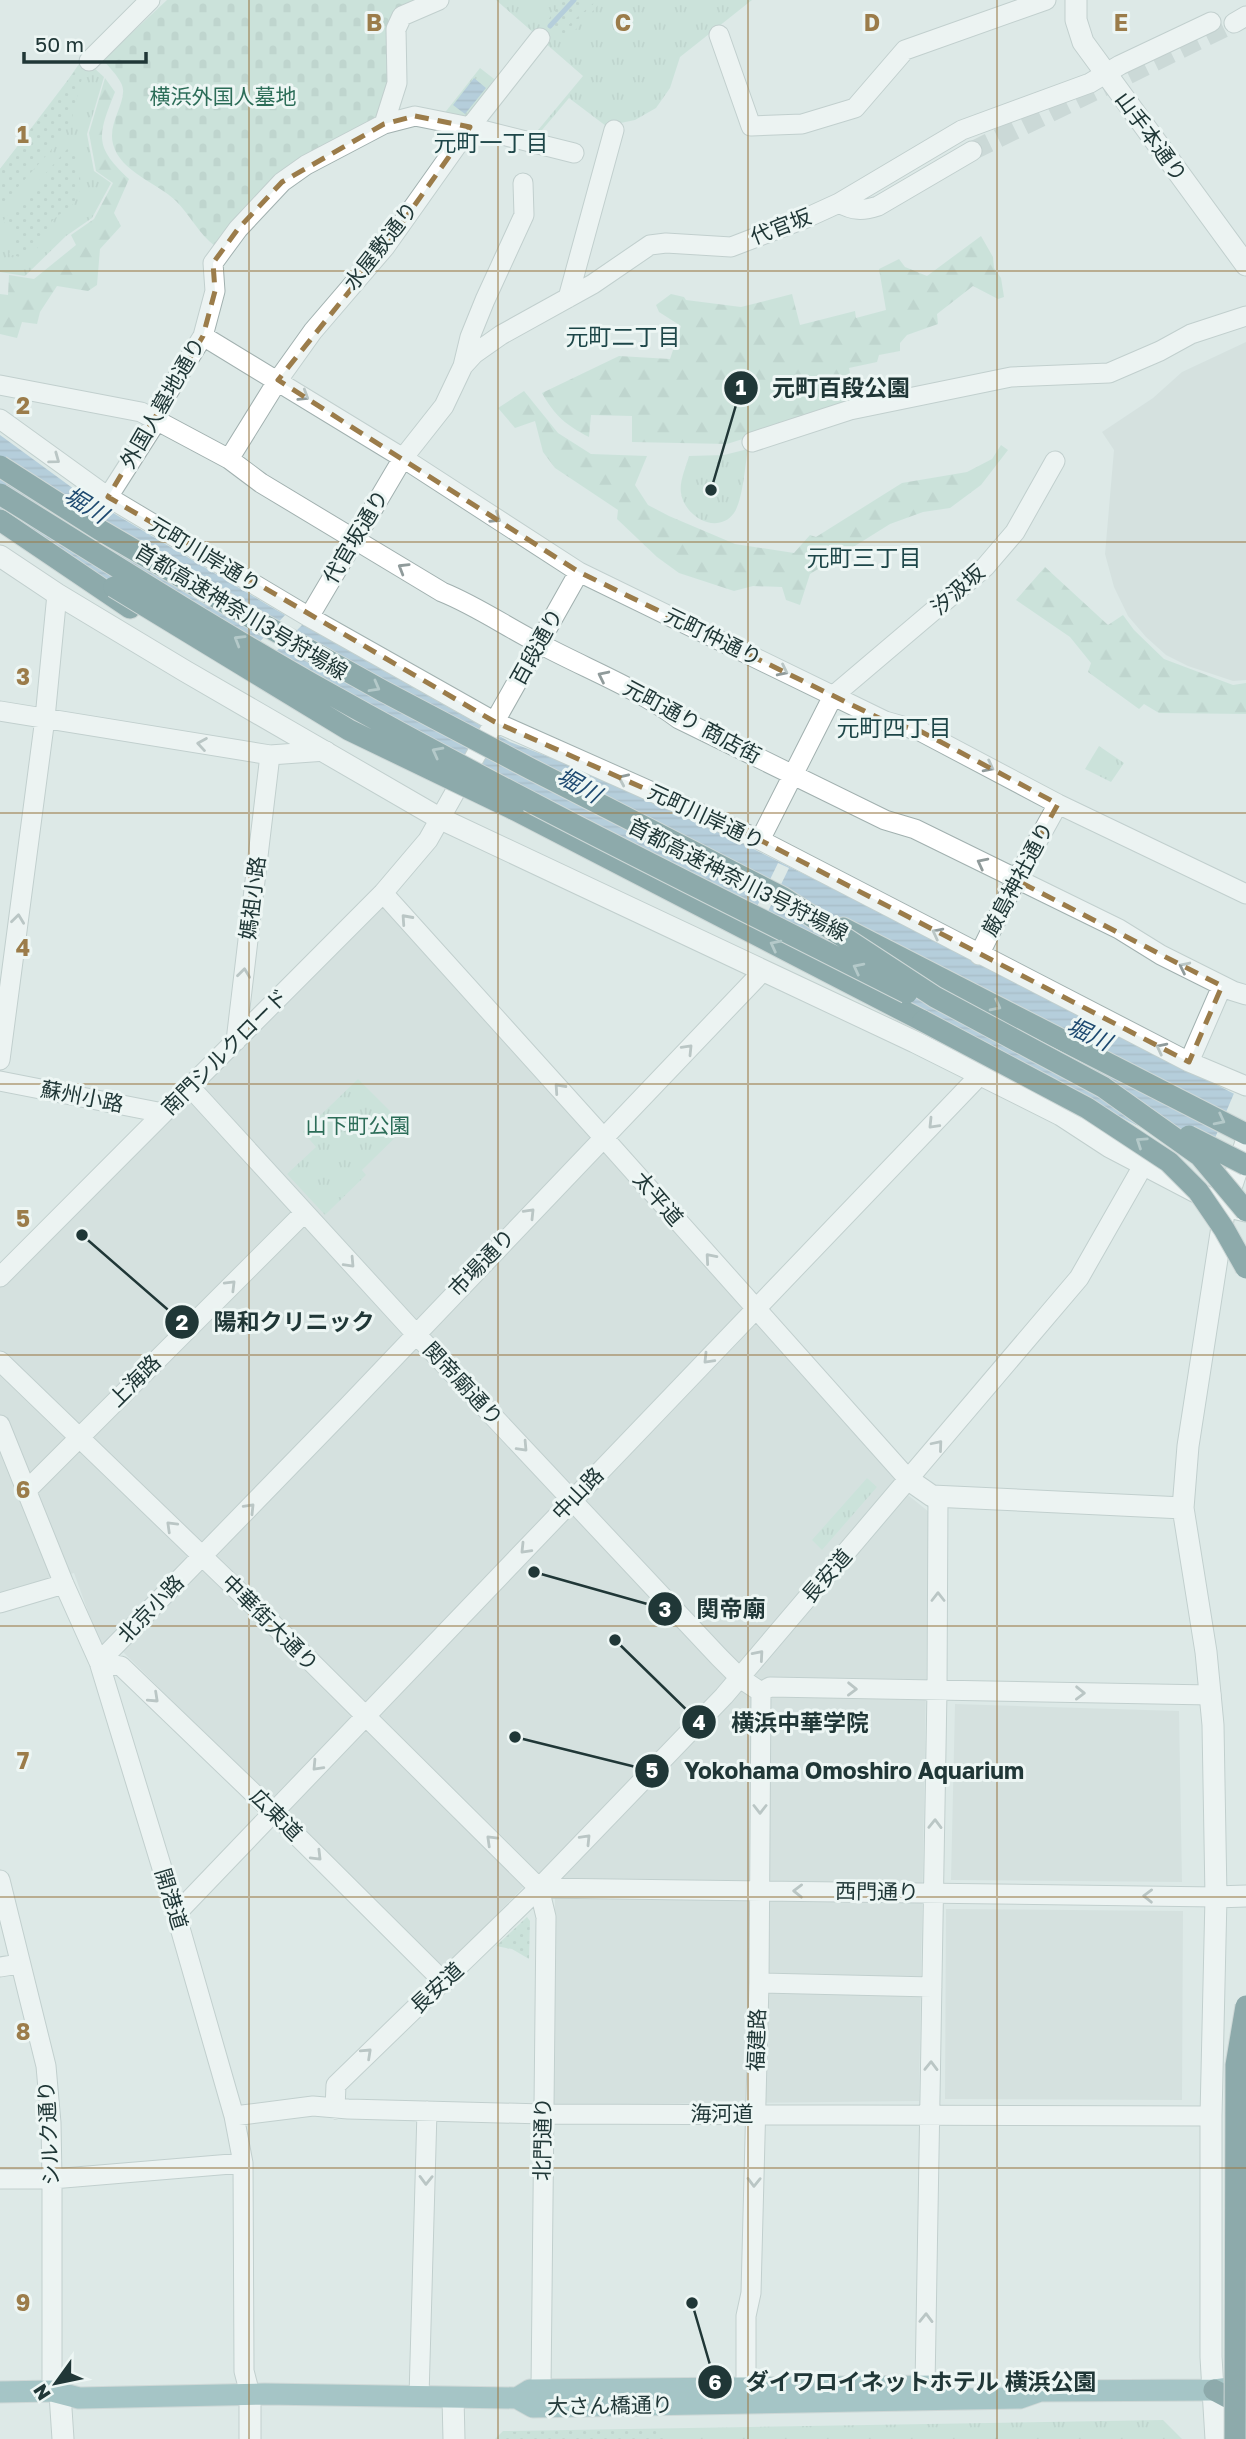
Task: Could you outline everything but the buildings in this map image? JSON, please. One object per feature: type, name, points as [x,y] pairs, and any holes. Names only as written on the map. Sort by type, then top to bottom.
[{"type":"highway","name":"首都高速神奈川3号狩場線","points":[[0,466],[100,530],[372,685],[1246,1134]]},
{"type":"highway","name":"首都高速神奈川3号狩場線","points":[[0,494],[155,591],[329,693],[517,795],[1241,1170]]},
{"type":"highway","points":[[0,501],[114,587],[349,730],[513,809],[1087,1108],[1169,1162],[1198,1191],[1246,1268]]},
{"type":"highway","points":[[0,520],[114,599],[217,660],[292,696]]},
{"type":"highway","points":[[782,897],[934,997],[1103,1087],[1200,1156],[1241,1207]]},
{"type":"highway","points":[[1235,2439],[1236,2065],[1246,2006]]},
{"type":"highway","points":[[1214,2390],[1246,2407]]},
{"type":"main road","name":"大さん橋通り","points":[[517,2398],[530,2390],[1018,2386],[1040,2391],[1214,2390],[1246,2386]]},
{"type":"main road","name":"大さん橋通り","points":[[0,2392],[56,2393],[79,2398],[250,2394],[517,2398],[533,2407],[546,2407],[1020,2398],[1040,2391]]},
{"type":"street","points":[[89,61],[150,0]]},
{"type":"street","points":[[384,124],[397,83],[396,29],[402,16],[439,0]]},
{"type":"street","points":[[719,35],[751,126],[802,124],[855,108],[905,50],[1046,0]]},
{"type":"street","name":"山手本通り","points":[[1076,0],[1076,20],[1083,42],[1246,265]]},
{"type":"street","name":"代官坂","points":[[463,366],[480,349],[501,335],[593,284],[650,244],[731,247],[839,203],[962,130],[1090,83],[1120,65],[1212,22]]},
{"type":"street","name":"水屋敷通り","points":[[229,459],[278,380],[313,331],[385,247],[470,127],[540,38]]},
{"type":"street","points":[[384,124],[415,116],[574,153]]},
{"type":"street","name":"外国人墓地通り","points":[[108,497],[152,428],[155,417],[203,336],[215,291],[213,263],[239,229],[282,182],[306,165],[384,124]]},
{"type":"street","points":[[568,298],[614,130]]},
{"type":"street","points":[[839,203],[850,209],[866,210],[878,206],[972,151]]},
{"type":"street","points":[[463,366],[485,300],[524,215],[523,183]]},
{"type":"street","points":[[752,442],[850,410],[1011,377],[1109,373],[1191,334],[1246,316]]},
{"type":"street","name":"元町仲通り","points":[[203,336],[403,458],[579,572],[886,721],[920,731],[1058,804],[1246,894]]},
{"type":"street","name":"代官坂通り","points":[[309,617],[403,458],[443,407],[463,366]]},
{"type":"street","name":"元町通り 商店街","points":[[0,385],[141,411],[155,417],[229,459],[261,483],[442,592],[658,703],[679,719],[885,820],[915,829],[1119,929],[1161,956],[1246,995]]},
{"type":"street","name":"元町川岸通り","points":[[0,419],[108,497],[493,725],[760,840],[1189,1062],[1246,1086]]},
{"type":"street","name":"汐汲坂","points":[[833,696],[985,567],[1015,532],[1055,461]]},
{"type":"street","points":[[0,556],[57,594],[185,671],[439,818],[980,1075],[1061,1115],[1110,1147],[1241,1207]]},
{"type":"street","name":"百段通り","points":[[453,793],[579,572]]},
{"type":"street","points":[[0,1060],[45,718],[57,594]]},
{"type":"street","points":[[760,840],[833,696]]},
{"type":"street","points":[[0,711],[270,755],[326,751]]},
{"type":"street","name":"媽祖小路","points":[[236,1041],[270,755]]},
{"type":"street","name":"南門シルクロード","points":[[0,1277],[383,893],[428,839],[453,793]]},
{"type":"street","name":"厳島神社通り","points":[[979,955],[1058,804]]},
{"type":"street","name":"太平道","points":[[383,893],[909,1480],[928,1495],[938,1497]]},
{"type":"street","name":"市場通り","points":[[202,1557],[763,971]]},
{"type":"street","points":[[1189,1062],[1222,986]]},
{"type":"street","name":"中山路","points":[[176,1914],[980,1075]]},
{"type":"street","name":"蘇州小路","points":[[0,1081],[163,1114]]},
{"type":"street","name":"関帝廟通り","points":[[190,1087],[415,1333],[740,1678],[761,1692]]},
{"type":"street","points":[[1216,2439],[1211,2357],[1211,2116],[1216,1897],[1211,1695],[1183,1508],[1195,1392],[1241,1207],[1241,1170],[1246,1142]]},
{"type":"street","name":"長安道","points":[[335,2109],[336,2085],[352,2067],[444,1982],[539,1888],[740,1678],[1079,1278],[1144,1164]]},
{"type":"street","name":"上海路","points":[[26,1491],[304,1213]]},
{"type":"street","name":"中華街大通り","points":[[0,1361],[539,1888]]},
{"type":"street","name":"開港道","points":[[0,1425],[64,1584],[99,1662],[234,2116],[243,2162],[244,2371],[250,2394]]},
{"type":"street","points":[[925,2386],[938,1497],[1183,1508]]},
{"type":"street","name":"北京小路","points":[[99,1662],[202,1557]]},
{"type":"street","points":[[0,1602],[64,1584]]},
{"type":"street","name":"広東道","points":[[99,1662],[121,1666],[444,1982]]},
{"type":"street","points":[[761,1692],[770,1687],[1211,1695]]},
{"type":"street","name":"福建路","points":[[746,2388],[746,2316],[751,2293],[759,1983],[761,1692]]},
{"type":"street","name":"シルク通り","points":[[0,1880],[9,1966],[46,2066],[51,2123],[56,2393]]},
{"type":"street","name":"西門通り","points":[[539,1888],[1216,1897]]},
{"type":"street","name":"北門通り","points":[[539,1888],[546,1917],[541,2390]]},
{"type":"street","points":[[1216,1897],[1246,1896]]},
{"type":"street","points":[[759,1983],[932,1987]]},
{"type":"street","name":"海河道","points":[[234,2116],[313,2106],[335,2109],[543,2114],[1211,2116]]},
{"type":"street","points":[[419,2397],[427,2111]]},
{"type":"street","points":[[0,2179],[52,2179],[243,2162]]},
{"type":"street","points":[[56,2393],[63,2439]]},
{"type":"street","points":[[250,2394],[250,2439]]},
{"type":"street","points":[[453,2398],[454,2439]]},
{"type":"highlighted area","points":[[415,116],[470,127],[385,247],[278,380],[579,572],[885,721],[920,731],[1058,804],[1016,880],[1222,986],[1189,1062],[760,840],[495,722],[108,497],[203,336],[215,291],[213,263],[238,229],[282,182],[384,124]]},
{"type":"shaded area","points":[[1246,342],[1246,680],[1233,681],[1188,666],[1166,655],[1128,616],[1114,587],[1105,554],[1114,450],[1102,432],[1153,398],[1182,372]]},
{"type":"shaded area","points":[[385,901],[894,1475],[908,1495],[929,1512],[919,2101],[554,2105],[555,1880],[537,1873],[443,1970],[121,1650],[99,1642],[74,1573],[0,1593],[0,1285]]},
{"type":"shaded area","points":[[955,1704],[1179,1711],[1182,1882],[951,1880]]},
{"type":"shaded area","points":[[946,1909],[1183,1911],[1182,2100],[945,2099]]},
{"type":"green space","name":"横浜外国人墓地","points":[[167,0],[423,0],[396,13],[390,85],[386,99],[372,122],[215,246],[176,201],[123,162],[113,144],[113,127],[123,89],[118,77],[104,61]]},
{"type":"green space","points":[[496,0],[752,0],[680,57],[670,88],[656,108],[635,120],[606,126],[569,98],[537,136],[534,135],[583,76],[544,42],[478,124],[443,115],[480,68],[498,82],[535,34]]},
{"type":"green space","points":[[562,0],[590,0],[554,30],[546,23]]},
{"type":"green space","points":[[597,0],[601,2],[565,41],[558,34]]},
{"type":"green space","points":[[83,58],[104,77],[87,134],[94,171],[111,183],[92,218],[66,236],[25,276],[0,272],[0,169],[51,105]]},
{"type":"green space","points":[[74,72],[83,74],[71,122],[63,128],[62,138],[0,207],[0,169]]},
{"type":"green space","points":[[105,78],[115,92],[102,130],[104,148],[117,168],[129,179],[114,213],[121,226],[100,249],[97,285],[88,291],[57,286],[40,312],[37,324],[22,322],[17,338],[0,334],[0,294],[8,295],[9,275],[34,279],[76,245],[71,235],[94,219],[113,183],[96,171],[89,133]]},
{"type":"green space","points":[[69,147],[73,147],[79,170],[80,185],[76,200],[52,221],[34,252],[23,258],[9,254],[15,245],[15,236],[3,221]]},
{"type":"green space","points":[[981,236],[1001,278],[1004,297],[998,299],[973,286],[937,314],[938,324],[907,335],[900,343],[900,351],[879,355],[877,362],[849,368],[856,403],[727,444],[632,442],[632,416],[591,415],[589,437],[562,419],[542,393],[619,356],[670,359],[681,326],[659,312],[656,305],[671,294],[686,300],[741,307],[792,294],[800,325],[855,311],[856,318],[886,310],[879,269],[899,259],[905,267],[927,276]]},
{"type":"green space","points":[[524,391],[558,433],[591,454],[647,456],[635,485],[648,505],[735,544],[794,553],[810,535],[816,537],[902,483],[967,472],[992,459],[1001,445],[1008,450],[981,485],[950,508],[923,512],[890,524],[810,574],[800,605],[786,600],[782,587],[753,586],[734,591],[679,573],[657,557],[617,519],[618,510],[555,468],[543,452],[535,421],[515,428],[498,408]]},
{"type":"green space","points":[[748,449],[742,491],[734,513],[719,523],[711,523],[695,516],[683,501],[681,493],[689,456],[724,455]]},
{"type":"green space","points":[[1045,567],[1108,625],[1123,615],[1134,630],[1164,659],[1233,685],[1246,683],[1246,714],[1159,713],[1144,704],[1139,709],[1088,672],[1091,663],[1070,637],[1016,600]]},
{"type":"green space","points":[[1099,746],[1124,763],[1111,782],[1085,769]]},
{"type":"green space","name":"山下町公園","points":[[358,1079],[406,1127],[362,1170],[366,1175],[325,1215],[287,1174],[316,1147],[303,1132]]},
{"type":"green space","points":[[867,1478],[877,1487],[822,1550],[812,1540]]},
{"type":"green space","points":[[527,1917],[530,1921],[529,1959],[512,1949],[496,1946]]},
{"type":"green space","points":[[1163,2420],[1182,2439],[495,2439],[503,2431]]},
{"type":"green space","points":[[662,2429],[663,2439],[496,2439],[504,2432]]},
{"type":"water","points":[[474,78],[486,88],[465,114],[453,105]]},
{"type":"water","name":"堀川","points":[[0,435],[78,492],[271,607],[510,742],[637,791],[968,956],[1246,1100],[1246,1177],[1158,1136],[686,892],[500,815],[430,779],[255,679],[0,510]]},
{"type":"pier","points":[[287,613],[304,623],[249,679],[234,669]]},
{"type":"pier","points":[[778,863],[789,868],[758,932],[747,927]]},
{"type":"pier","points":[[1235,1091],[1246,1096],[1246,1180],[1206,1159]]},
{"type":"waterway","points":[[550,26],[574,0]]},
{"type":"tunnel","points":[[972,151],[1234,23]]},
{"type":"place","name":"元町百段公園","points":[[711,490]]},
{"type":"place","name":"陽和クリニック","points":[[82,1235]]},
{"type":"place","name":"関帝廟","points":[[534,1572]]},
{"type":"place","name":"横浜中華学院","points":[[615,1640]]},
{"type":"place","name":"Yokohama Omoshiro Aquarium","points":[[515,1737]]},
{"type":"place","name":"ダイワロイネットホテル 横浜公園","points":[[692,2303]]},
{"type":"district","name":"元町一丁目","points":[[491,143]]},
{"type":"district","name":"元町二丁目","points":[[623,337]]},
{"type":"district","name":"元町三丁目","points":[[864,558]]},
{"type":"district","name":"元町四丁目","points":[[894,728]]}]
